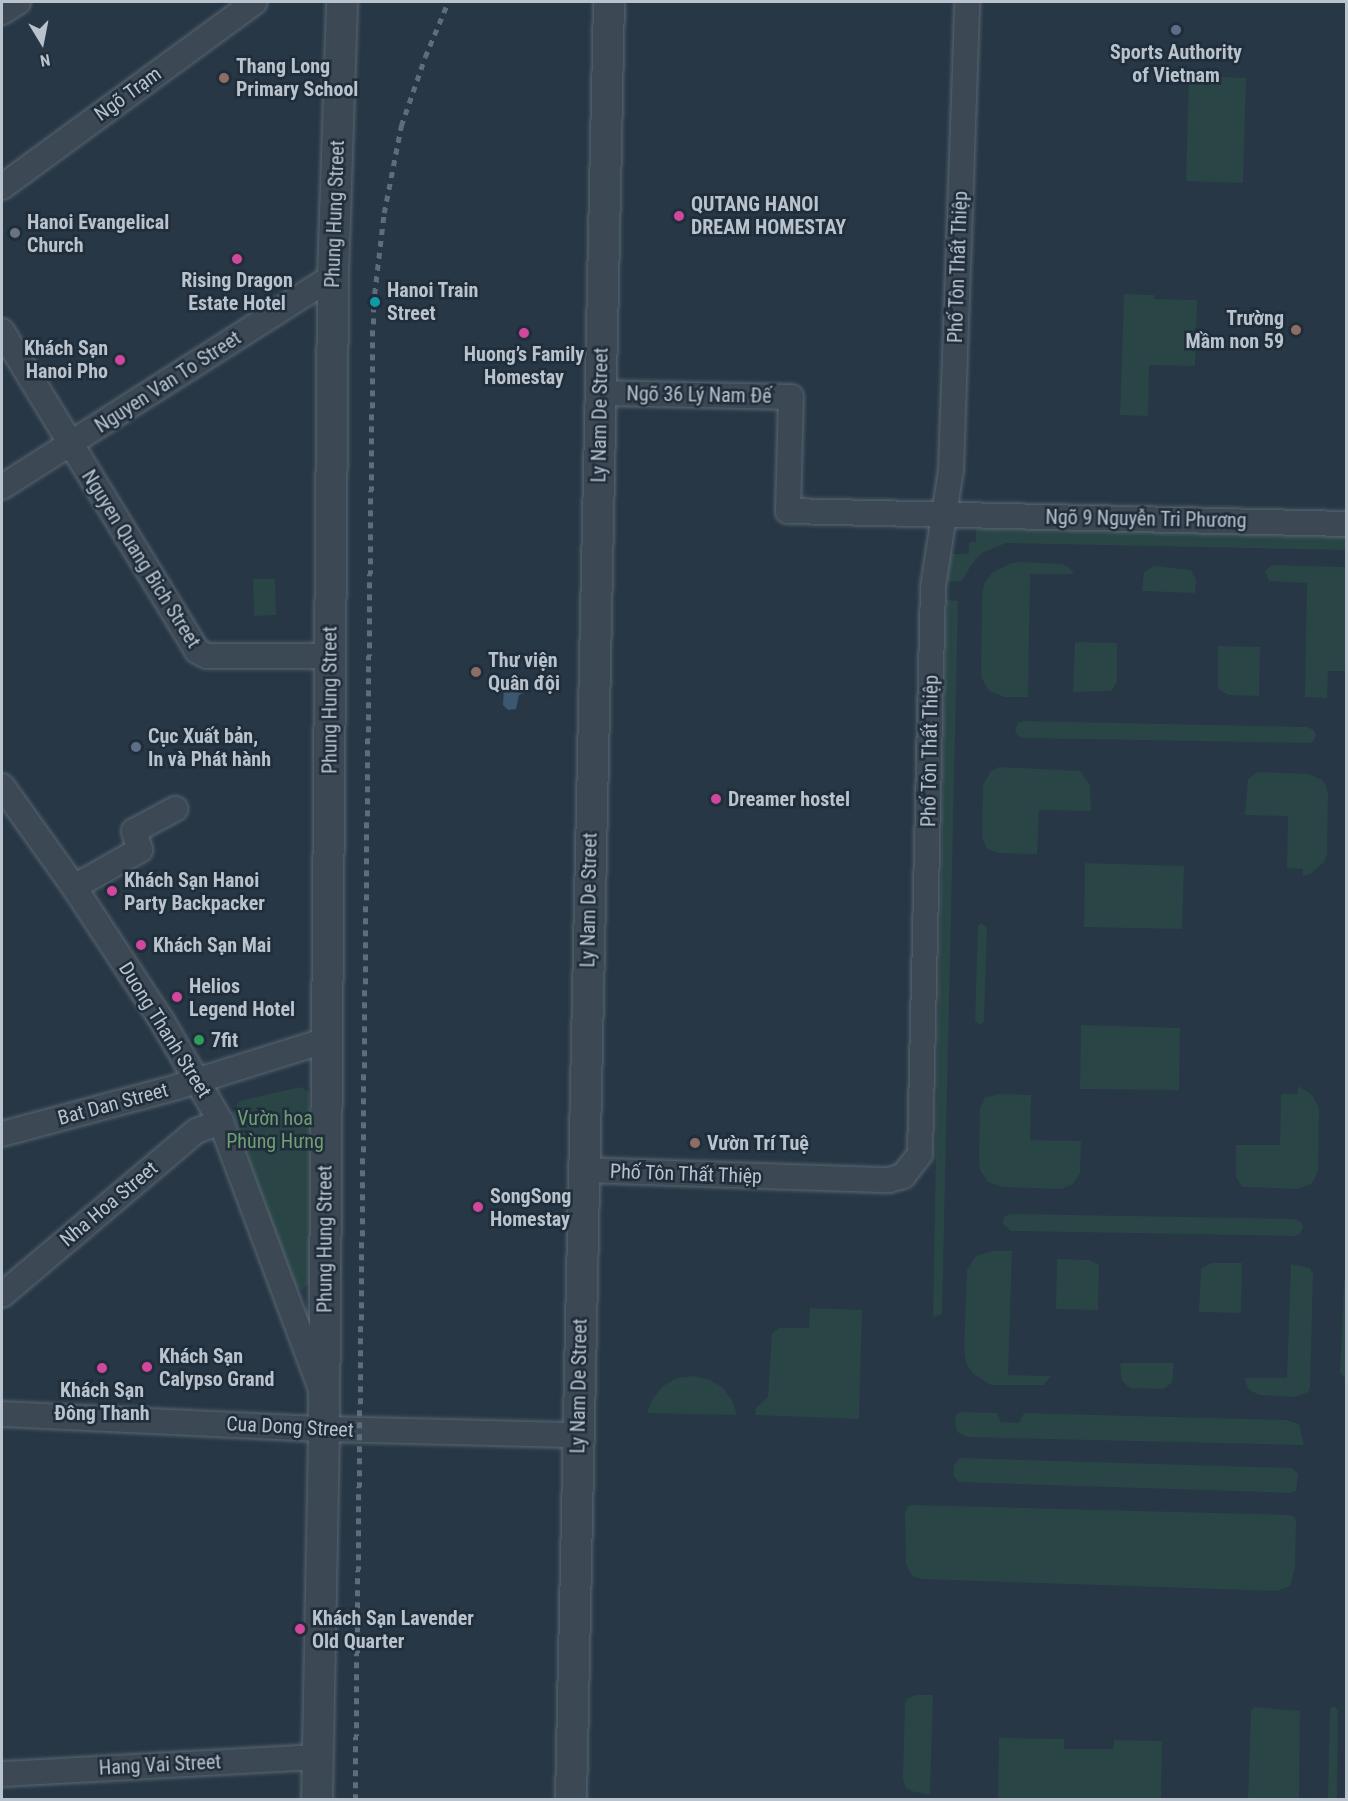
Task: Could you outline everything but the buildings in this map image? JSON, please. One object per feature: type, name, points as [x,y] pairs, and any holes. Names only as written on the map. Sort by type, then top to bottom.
[{"type":"street","points":[[2,12],[18,2]]},
{"type":"street","name":"Ngõ Trạm","points":[[2,188],[255,2]]},
{"type":"street","name":"Phung Hung Street","points":[[324,1429],[333,276],[342,2]]},
{"type":"street","name":"Ly Nam De Street","points":[[571,1800],[609,2]]},
{"type":"street","name":"Phố Tôn Thất Thiệp","points":[[583,1170],[889,1180],[903,1176],[920,1154],[933,587],[951,469],[967,2]]},
{"type":"street","name":"Nguyen Van To Street","points":[[2,487],[333,276]]},
{"type":"street","points":[[2,331],[71,444]]},
{"type":"street","name":"Ngõ 36 Lý Nam Đế","points":[[601,393],[791,398],[788,511]]},
{"type":"street","name":"Nguyen Quang Bich Street","points":[[71,444],[201,655],[330,656]]},
{"type":"street","name":"Ngõ 9 Nguyễn Tri Phương","points":[[788,511],[1347,524]]},
{"type":"street","name":"Duong Thanh Street","points":[[4,792],[74,887],[162,1021],[221,1122],[324,1398]]},
{"type":"street","points":[[74,887],[140,850],[135,831],[175,809]]},
{"type":"street","name":"Bat Dan Street","points":[[2,1134],[177,1087],[195,1079],[327,1040]]},
{"type":"street","name":"Nha Hoa Street","points":[[2,1295],[196,1131],[221,1122]]},
{"type":"street","name":"Cua Dong Street","points":[[2,1414],[324,1429],[578,1435]]},
{"type":"street","points":[[317,1800],[324,1429]]},
{"type":"street","name":"Hang Vai Street","points":[[2,1774],[318,1757]]},
{"type":"green space","points":[[1189,76],[1246,78],[1243,183],[1186,181]]},
{"type":"green space","points":[[1124,294],[1154,295],[1154,299],[1197,300],[1195,366],[1149,365],[1148,416],[1120,415]]},
{"type":"green space","points":[[976,528],[1346,533],[1346,550],[1006,543],[982,553],[962,581],[946,582],[947,554],[969,554],[969,542],[976,542]]},
{"type":"green space","points":[[1011,563],[1062,564],[1070,568],[1074,574],[1030,574],[1028,697],[1005,697],[989,691],[981,677],[982,596],[984,584],[992,573]]},
{"type":"green space","points":[[1272,565],[1346,567],[1346,671],[1328,671],[1327,698],[1305,697],[1307,583],[1269,581],[1265,571]]},
{"type":"green space","points":[[1153,566],[1191,570],[1196,580],[1195,593],[1142,591],[1144,573]]},
{"type":"green space","points":[[253,579],[275,579],[276,615],[254,616]]},
{"type":"green space","points":[[946,600],[958,601],[942,1314],[933,1317]]},
{"type":"green space","points":[[1075,642],[1117,643],[1117,682],[1111,691],[1073,692]]},
{"type":"green space","points":[[1218,646],[1260,647],[1259,696],[1228,695],[1218,689]]},
{"type":"green space","points":[[1024,721],[1307,727],[1314,730],[1316,735],[1313,742],[1308,743],[1024,738],[1018,736],[1015,731],[1018,723]]},
{"type":"green space","points":[[999,767],[1080,771],[1090,785],[1091,811],[1039,810],[1037,854],[999,853],[987,849],[982,838],[983,785],[991,771]]},
{"type":"green space","points":[[1258,772],[1309,774],[1322,780],[1326,785],[1328,793],[1327,855],[1324,862],[1310,874],[1303,876],[1303,869],[1287,868],[1288,816],[1245,815],[1248,779]]},
{"type":"green space","points":[[1085,863],[1184,866],[1182,929],[1084,927]]},
{"type":"green space","points":[[981,923],[987,928],[984,1021],[980,1025],[975,1021],[978,926]]},
{"type":"green space","points":[[1081,1025],[1180,1028],[1179,1090],[1080,1089]]},
{"type":"green space","points":[[1298,1086],[1312,1095],[1319,1108],[1318,1170],[1315,1178],[1311,1184],[1297,1189],[1242,1187],[1236,1177],[1236,1145],[1280,1145],[1281,1094],[1297,1094]]},
{"type":"green space","name":"Vườn hoa Phùng Hưng","points":[[301,1087],[309,1092],[312,1281],[302,1290],[291,1284],[233,1113],[239,1101]]},
{"type":"green space","points":[[998,1094],[1031,1095],[1030,1140],[1081,1141],[1080,1173],[1073,1184],[1061,1189],[1003,1187],[988,1182],[980,1170],[980,1108],[985,1098]]},
{"type":"green space","points":[[1011,1214],[1294,1219],[1301,1222],[1303,1227],[1300,1234],[1295,1236],[1011,1231],[1002,1223],[1005,1216]]},
{"type":"green space","points":[[992,1251],[1012,1251],[1008,1375],[1051,1376],[1044,1385],[991,1385],[973,1374],[966,1363],[964,1350],[967,1270],[976,1256]]},
{"type":"green space","points":[[1057,1259],[1089,1260],[1099,1265],[1098,1310],[1056,1309]]},
{"type":"green space","points":[[1211,1263],[1242,1263],[1241,1313],[1199,1312],[1201,1269]]},
{"type":"green space","points":[[1291,1264],[1310,1268],[1313,1274],[1310,1389],[1295,1397],[1259,1395],[1249,1390],[1244,1378],[1287,1378]]},
{"type":"green space","points":[[1346,1277],[1346,1377],[1345,1378],[1340,1373]]},
{"type":"green space","points":[[810,1308],[862,1310],[859,1419],[755,1415],[756,1408],[768,1397],[772,1333],[779,1328],[809,1328]]},
{"type":"green space","points":[[1120,1363],[1174,1363],[1172,1383],[1163,1389],[1130,1388],[1122,1381]]},
{"type":"green space","points":[[693,1376],[708,1379],[722,1387],[732,1400],[737,1415],[647,1413],[653,1398],[663,1386],[677,1378]]},
{"type":"green space","points":[[960,1412],[997,1413],[1001,1422],[1019,1423],[1024,1413],[1286,1420],[1299,1424],[1304,1445],[967,1437],[957,1432],[955,1421],[956,1415]]},
{"type":"green space","points":[[960,1458],[1292,1468],[1298,1474],[1296,1491],[1291,1493],[959,1482],[953,1475],[954,1465]]},
{"type":"green space","points":[[911,1505],[1289,1515],[1295,1517],[1296,1522],[1295,1568],[1290,1586],[1277,1591],[921,1579],[912,1576],[906,1564],[905,1513],[907,1507]]},
{"type":"green space","points":[[915,1695],[933,1695],[930,1795],[911,1791],[906,1788],[903,1779],[905,1704],[907,1699]]},
{"type":"green space","points":[[1334,1706],[1338,1710],[1337,1799],[1328,1799],[1330,1709]]},
{"type":"green space","points":[[1254,1707],[1300,1711],[1299,1799],[1248,1799],[1251,1711]]},
{"type":"green space","points":[[999,1738],[1064,1739],[1064,1749],[1113,1749],[1114,1740],[1162,1741],[1161,1799],[998,1799]]},
{"type":"water","points":[[514,673],[518,675],[519,685],[526,687],[527,691],[519,695],[516,709],[508,710],[503,705],[504,687],[506,685],[510,690]]},
{"type":"railway","points":[[355,1800],[373,306],[384,213],[401,126],[425,57],[448,2]]},
{"type":"place","name":"Sports Authority of Vietnam","points":[[1176,30]]},
{"type":"place","name":"Thang Long Primary School","points":[[224,78]]},
{"type":"place","name":"QUTANG HANOI DREAM HOMESTAY","points":[[679,216]]},
{"type":"place","name":"Hanoi Evangelical Church","points":[[15,233]]},
{"type":"place","name":"Rising Dragon Estate Hotel","points":[[237,259]]},
{"type":"place","name":"Hanoi Train Street","points":[[375,302]]},
{"type":"place","name":"Trường Mầm non 59","points":[[1296,330]]},
{"type":"place","name":"Huong’s Family Homestay","points":[[524,333]]},
{"type":"place","name":"Khách Sạn Hanoi Pho","points":[[120,360]]},
{"type":"place","name":"Thư viện Quân đội","points":[[476,672]]},
{"type":"place","name":"Cục Xuất bản, In và Phát hành","points":[[136,747]]},
{"type":"place","name":"Dreamer hostel","points":[[716,799]]},
{"type":"place","name":"Khách Sạn Hanoi Party Backpacker","points":[[112,891]]},
{"type":"place","name":"Khách Sạn Mai","points":[[141,945]]},
{"type":"place","name":"Helios Legend Hotel","points":[[177,997]]},
{"type":"place","name":"7fit","points":[[199,1040]]},
{"type":"place","name":"Vườn Trí Tuệ","points":[[695,1143]]},
{"type":"place","name":"SongSong Homestay","points":[[478,1207]]},
{"type":"place","name":"Khách Sạn Calypso Grand","points":[[147,1367]]},
{"type":"place","name":"Khách Sạn Đông Thanh","points":[[102,1368]]},
{"type":"place","name":"Khách Sạn Lavender Old Quarter","points":[[300,1629]]}]
